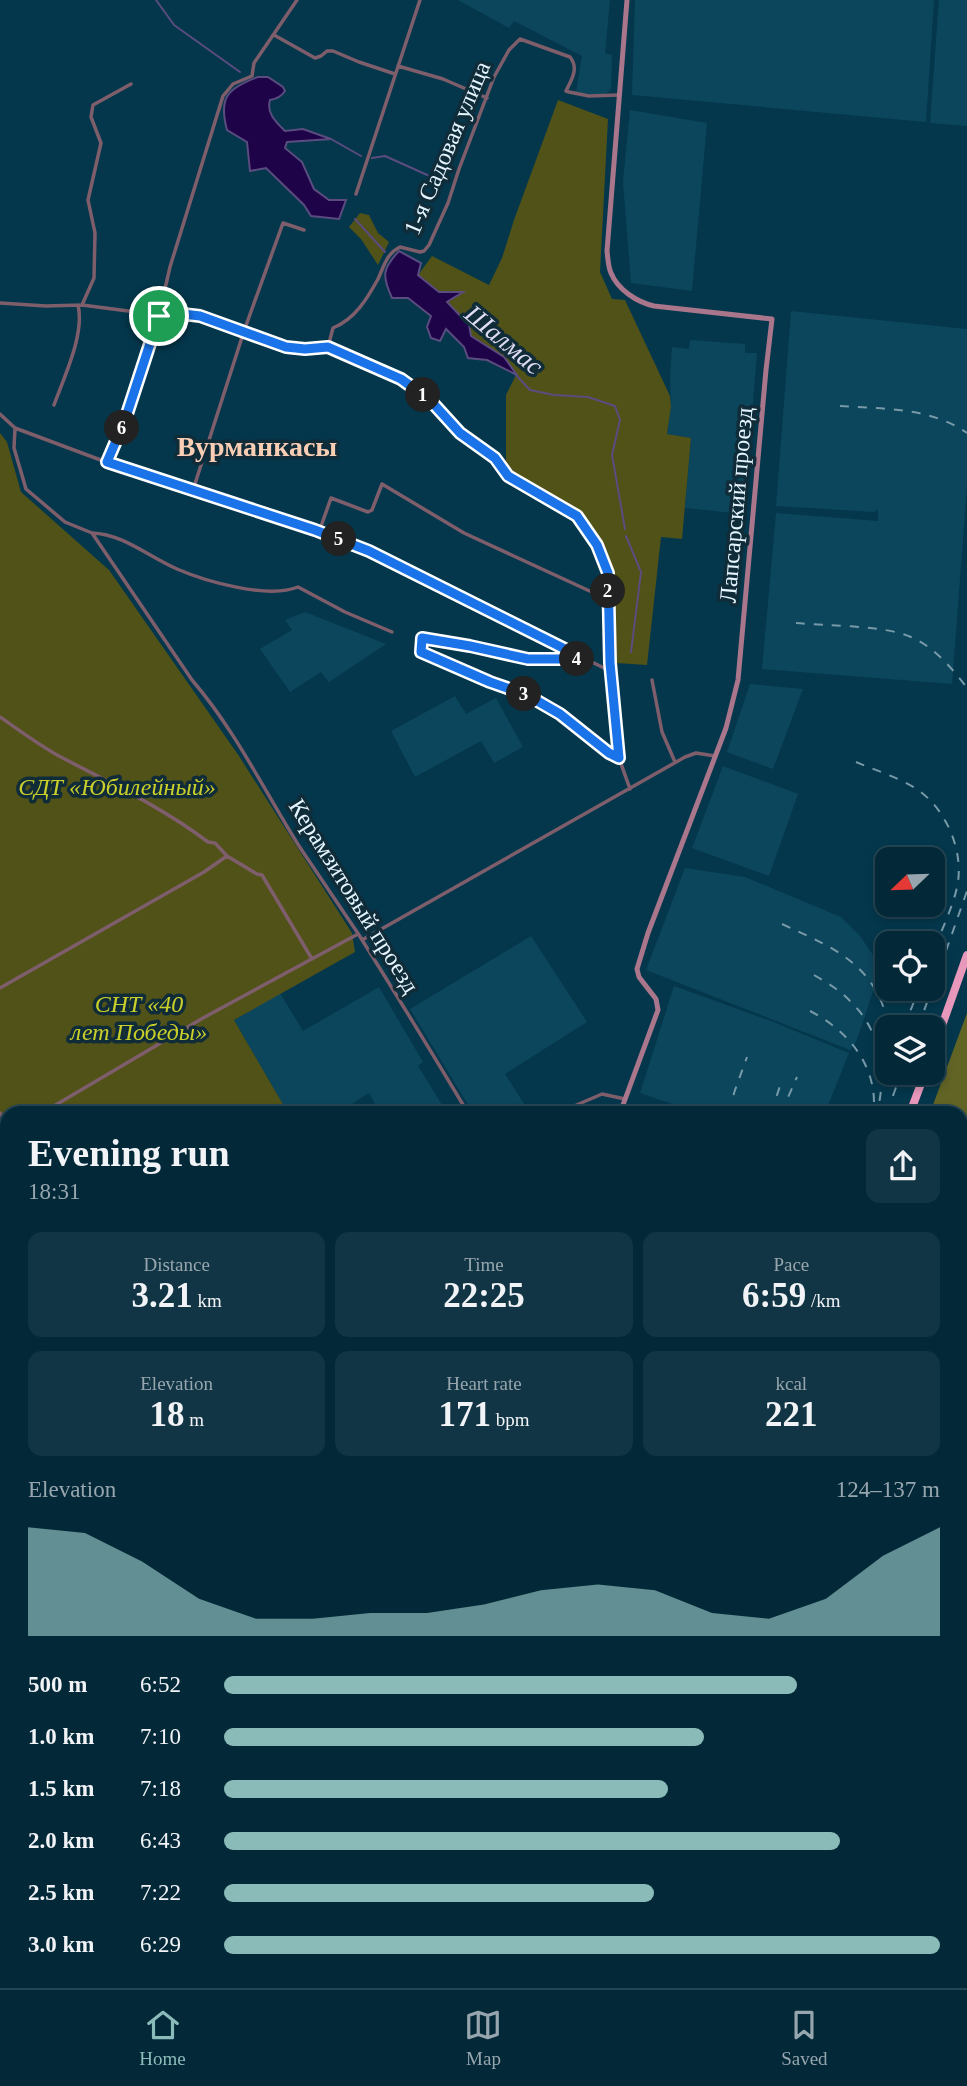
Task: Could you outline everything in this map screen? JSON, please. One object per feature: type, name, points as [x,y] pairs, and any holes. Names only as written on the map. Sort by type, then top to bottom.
[{"type":"highway","points":[[945,1017],[967,955]]},
{"type":"highway","points":[[913,1106],[920,1085]]},
{"type":"street","points":[[107,462],[125,420],[159,316],[170,267],[223,96],[233,84],[251,76],[254,63],[297,0]]},
{"type":"street","points":[[356,194],[421,0]]},
{"type":"street","name":"Лапсарский проезд","points":[[623,1106],[658,1010],[656,999],[639,978],[637,969],[648,933],[726,728],[738,680],[772,319],[642,303],[634,299],[614,279],[608,266],[627,0]]},
{"type":"street","points":[[274,35],[315,58],[327,51],[333,51],[395,74]]},
{"type":"street","name":"1-я Садовая улица","points":[[328,347],[333,328],[356,313],[395,249],[400,247],[420,252],[429,245],[448,203],[494,77],[505,56],[520,39],[572,59],[575,70],[566,91],[589,96],[620,95]]},
{"type":"street","points":[[398,66],[443,79],[487,98]]},
{"type":"street","points":[[54,405],[74,349],[80,305],[94,278],[96,233],[88,200],[101,143],[91,117],[93,105],[131,84]]},
{"type":"street","points":[[193,490],[244,331],[283,223],[304,230]]},
{"type":"street","points":[[0,303],[80,305],[159,316],[191,314],[294,348],[328,347],[401,379],[430,400],[460,433],[495,458],[508,476],[577,516],[597,545],[608,573],[610,671],[619,758],[629,789]]},
{"type":"street","points":[[0,414],[15,428],[369,551],[610,671]]},
{"type":"street","points":[[15,428],[14,448],[26,489],[65,522],[92,533],[106,533],[177,569],[219,584],[271,591],[286,591],[298,587],[345,612],[392,632]]},
{"type":"street","points":[[319,532],[331,498],[369,512],[382,484],[464,533],[607,599]]},
{"type":"street","name":"Керамзитовый проезд","points":[[92,533],[192,680],[208,699],[362,940],[464,1106]]},
{"type":"street","points":[[585,659],[528,659],[422,638],[421,652],[527,695],[560,714],[619,758]]},
{"type":"street","points":[[652,680],[662,732],[675,762]]},
{"type":"street","points":[[0,717],[58,755],[171,816],[208,842],[215,843],[227,856],[257,874],[262,874],[312,959]]},
{"type":"street","points":[[362,940],[675,762],[696,753],[715,756]]},
{"type":"street","points":[[0,988],[204,872],[227,856]]},
{"type":"street","points":[[54,1106],[203,1018],[358,934]]},
{"type":"street","points":[[574,1106],[602,1094],[625,1100]]},
{"type":"shaded area","points":[[458,0],[610,0],[605,53],[612,55],[611,89],[602,95],[576,93],[582,56],[514,21],[509,28]]},
{"type":"shaded area","points":[[635,0],[934,0],[926,122],[632,95]]},
{"type":"shaded area","points":[[939,0],[967,0],[967,126],[930,123]]},
{"type":"shaded area","points":[[258,77],[268,77],[285,91],[270,100],[269,109],[285,131],[303,129],[331,139],[287,142],[285,148],[302,162],[314,189],[329,200],[346,200],[339,219],[311,216],[304,205],[266,168],[250,171],[247,142],[227,130],[224,109],[228,95],[233,90]]},
{"type":"shaded area","points":[[630,110],[707,123],[692,291],[631,283],[623,182]]},
{"type":"shaded area","points":[[399,251],[421,263],[418,275],[439,292],[463,292],[447,302],[469,325],[471,336],[504,357],[517,375],[487,360],[468,358],[464,347],[446,329],[440,341],[431,338],[427,327],[431,316],[408,298],[392,298],[385,273]]},
{"type":"shaded area","points":[[791,311],[967,329],[967,486],[952,684],[762,669],[776,513],[878,521],[878,510],[875,512],[776,506]]},
{"type":"shaded area","points":[[690,340],[745,344],[745,353],[757,353],[744,514],[685,508],[691,438],[667,434],[671,407],[672,347],[689,349]]},
{"type":"shaded area","points":[[305,612],[386,644],[329,682],[321,672],[290,692],[260,649],[292,630],[285,620]]},
{"type":"shaded area","points":[[750,684],[803,689],[773,769],[727,752]]},
{"type":"shaded area","points":[[455,696],[466,714],[496,698],[523,747],[494,763],[481,741],[415,777],[391,731]]},
{"type":"shaded area","points":[[723,766],[798,794],[769,876],[692,848]]},
{"type":"shaded area","points":[[685,868],[745,877],[841,917],[860,936],[873,955],[875,985],[855,1044],[850,1050],[646,970]]},
{"type":"shaded area","points":[[531,936],[587,1022],[505,1074],[526,1106],[469,1106],[410,1009]]},
{"type":"shaded area","points":[[674,986],[849,1053],[828,1106],[678,1106],[640,1093]]},
{"type":"shaded area","points":[[379,987],[423,1062],[418,1066],[443,1106],[376,1106],[369,1093],[353,1103],[355,1106],[284,1106],[234,1020],[280,993],[303,1031]]},
{"type":"green space","points":[[558,100],[608,119],[600,272],[612,299],[625,300],[670,396],[667,434],[691,438],[682,539],[661,537],[647,665],[616,663],[612,567],[594,529],[581,515],[506,471],[506,395],[516,375],[504,357],[471,336],[469,325],[446,301],[462,293],[439,292],[418,275],[432,256],[489,285],[502,258]]},
{"type":"green space","points":[[360,213],[369,215],[378,233],[389,242],[378,265],[361,239],[349,227]]},
{"type":"green space","points":[[0,433],[7,442],[21,492],[109,570],[239,756],[352,933],[355,952],[234,1020],[284,1106],[0,1106]]},
{"type":"green space","points":[[967,1013],[967,1106],[933,1106],[940,1085],[945,1085],[945,1072]]},
{"type":"waterway","name":"Шалмас","points":[[156,0],[174,25],[240,72]]},
{"type":"waterway","points":[[331,139],[361,156]]},
{"type":"waterway","points":[[372,158],[385,156],[434,178]]},
{"type":"waterway","name":"Шалмас","points":[[355,219],[385,252]]},
{"type":"waterway","name":"Шалмас","points":[[516,375],[530,390],[588,397],[615,406],[620,420],[612,455],[625,529]]},
{"type":"waterway","name":"Шалмас","points":[[626,536],[641,572],[631,652]]},
{"type":"railway","points":[[840,406],[922,414],[953,424],[967,433]]},
{"type":"railway","points":[[796,623],[871,628],[911,637],[942,659],[967,688]]},
{"type":"railway","points":[[856,762],[915,788],[935,805],[943,816],[954,842],[959,869],[956,891],[942,931]]},
{"type":"railway","points":[[946,951],[967,891]]},
{"type":"railway","points":[[782,924],[819,941],[850,961],[874,988],[886,1015]]},
{"type":"railway","points":[[814,975],[846,997],[869,1025],[879,1053],[881,1068],[878,1106]]},
{"type":"railway","points":[[909,1015],[914,1001]]},
{"type":"railway","points":[[922,1015],[928,1001]]},
{"type":"railway","points":[[810,1011],[835,1027],[855,1048],[869,1073],[874,1103]]},
{"type":"railway","points":[[732,1106],[747,1057]]},
{"type":"railway","points":[[784,1106],[797,1077]]},
{"type":"railway","points":[[773,1106],[781,1083]]},
{"type":"railway","points":[[889,1106],[897,1085]]},
{"type":"district","name":"Вурманкасы","points":[[257,446]]},
{"type":"route","points":[[191,314],[286,347],[328,347],[401,379],[430,400],[460,433],[495,458],[508,476],[577,516],[597,545],[608,573],[610,663],[619,758],[560,714],[527,695],[421,652],[422,638],[528,659],[585,659],[369,551],[315,530],[107,462],[125,420],[159,316],[191,314]]},
{"type":"park label","name":"СДТ «Юбилейный»","points":[[117,787]]},
{"type":"park label","name":"СНТ «40 лет Победы»","points":[[139,1018]]}]
